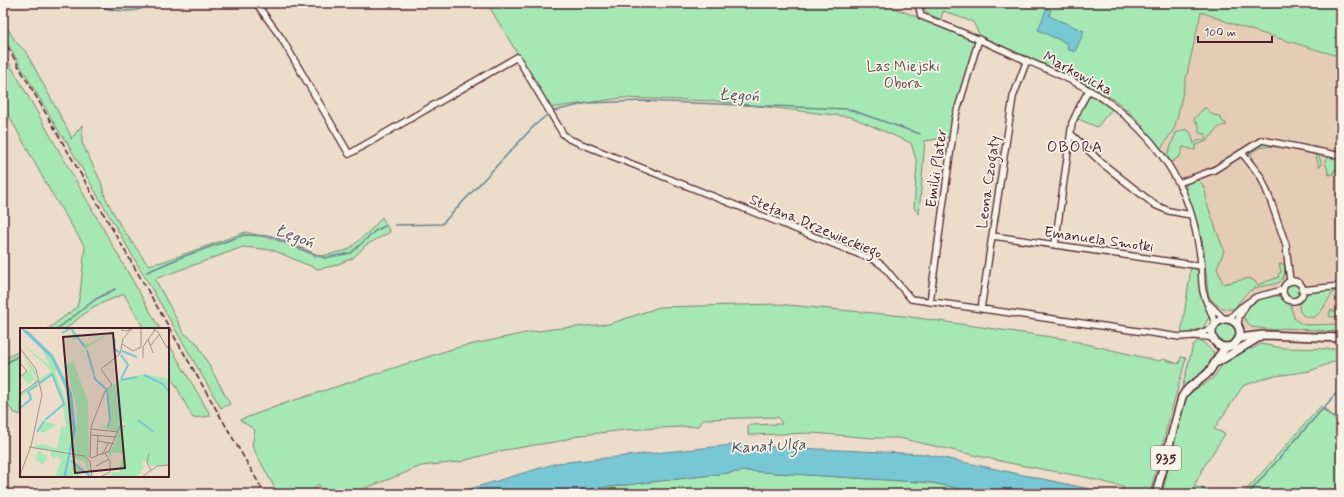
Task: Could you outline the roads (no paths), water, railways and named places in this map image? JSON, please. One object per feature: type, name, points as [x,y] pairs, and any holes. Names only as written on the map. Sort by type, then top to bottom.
[{"type":"main road","points":[[1214,364],[1216,351],[1215,340],[1212,334],[1214,326],[1219,321],[1226,319]]},
{"type":"main road","name":"935","points":[[1226,319],[1234,320],[1239,327],[1263,335]]},
{"type":"main road","points":[[1239,327],[1239,339]]},
{"type":"main road","name":"935","points":[[1214,364],[1263,335]]},
{"type":"main road","name":"935","points":[[1156,494],[1181,399],[1191,385],[1209,372],[1227,347],[1245,337],[1263,335],[1341,338]]},
{"type":"main road","points":[[1215,340],[1222,346],[1227,347]]},
{"type":"street","name":"Stefana Drzewieckiego","points":[[256,3],[282,39],[349,154],[517,57],[563,134],[569,139],[876,262],[883,266],[911,299],[1180,337],[1208,337],[1215,340]]},
{"type":"street","name":"Markowicka","points":[[918,3],[921,16],[1027,60],[1089,90],[1113,106],[1134,123],[1157,149],[1179,183],[1191,215],[1198,241],[1203,290],[1209,304],[1214,326]]},
{"type":"street","name":"Emilii Plater","points":[[930,302],[955,118],[979,39]]},
{"type":"street","name":"Leona Czogały","points":[[982,309],[1013,97],[1027,60]]},
{"type":"street","points":[[1055,245],[1072,123],[1089,90]]},
{"type":"street","points":[[1071,134],[1103,164],[1155,205],[1169,211],[1191,215]]},
{"type":"street","points":[[1179,183],[1214,170],[1263,140],[1341,156]]},
{"type":"street","points":[[1242,153],[1261,177],[1270,198],[1286,245],[1290,281]]},
{"type":"street","name":"Emanuela Smołki","points":[[992,236],[1201,266]]},
{"type":"street","points":[[1290,281],[1298,282],[1302,290],[1300,297],[1294,300],[1286,298],[1283,290],[1285,284],[1290,281]]},
{"type":"street","points":[[1302,290],[1341,286]]},
{"type":"street","points":[[1226,319],[1262,295],[1283,290]]},
{"type":"street","name":"Markowicka","points":[[1209,304],[1226,319]]},
{"type":"street","points":[[1239,327],[1239,317],[1247,304]]},
{"type":"street","name":"Stefana Drzewieckiego","points":[[1193,336],[1214,326]]},
{"type":"water","points":[[1047,8],[1051,10],[1049,16],[1084,31],[1075,52],[1067,49],[1068,44],[1038,30]]},
{"type":"water","points":[[733,445],[925,454],[1113,494],[983,494],[933,483],[746,471],[548,494],[453,494],[557,463]]},
{"type":"waterway","points":[[89,3],[104,8],[121,11],[137,10],[151,3]]},
{"type":"waterway","name":"Łęgoń","points":[[554,111],[588,103],[643,101],[848,109],[920,134]]},
{"type":"waterway","name":"Łęgoń","points":[[395,225],[442,224],[535,125],[547,115]]},
{"type":"waterway","name":"Łęgoń","points":[[147,272],[182,257],[244,235],[271,236],[325,258],[351,253],[375,231],[385,226]]},
{"type":"waterway","name":"Łęgoń","points":[[58,328],[96,299],[115,289]]},
{"type":"waterway","name":"Łęgoń","points":[[3,365],[20,355]]},
{"type":"waterway","points":[[1248,494],[1341,388]]},
{"type":"waterway","points":[[1323,409],[1341,424]]},
{"type":"railway","points":[[3,39],[265,494]]},
{"type":"district","name":"OBORA","points":[[1075,146]]},
{"type":"park label","name":"Las Miejski Obora","points":[[903,74]]},
{"type":"water label","name":"Kanał Ulga","points":[[768,445]]}]
